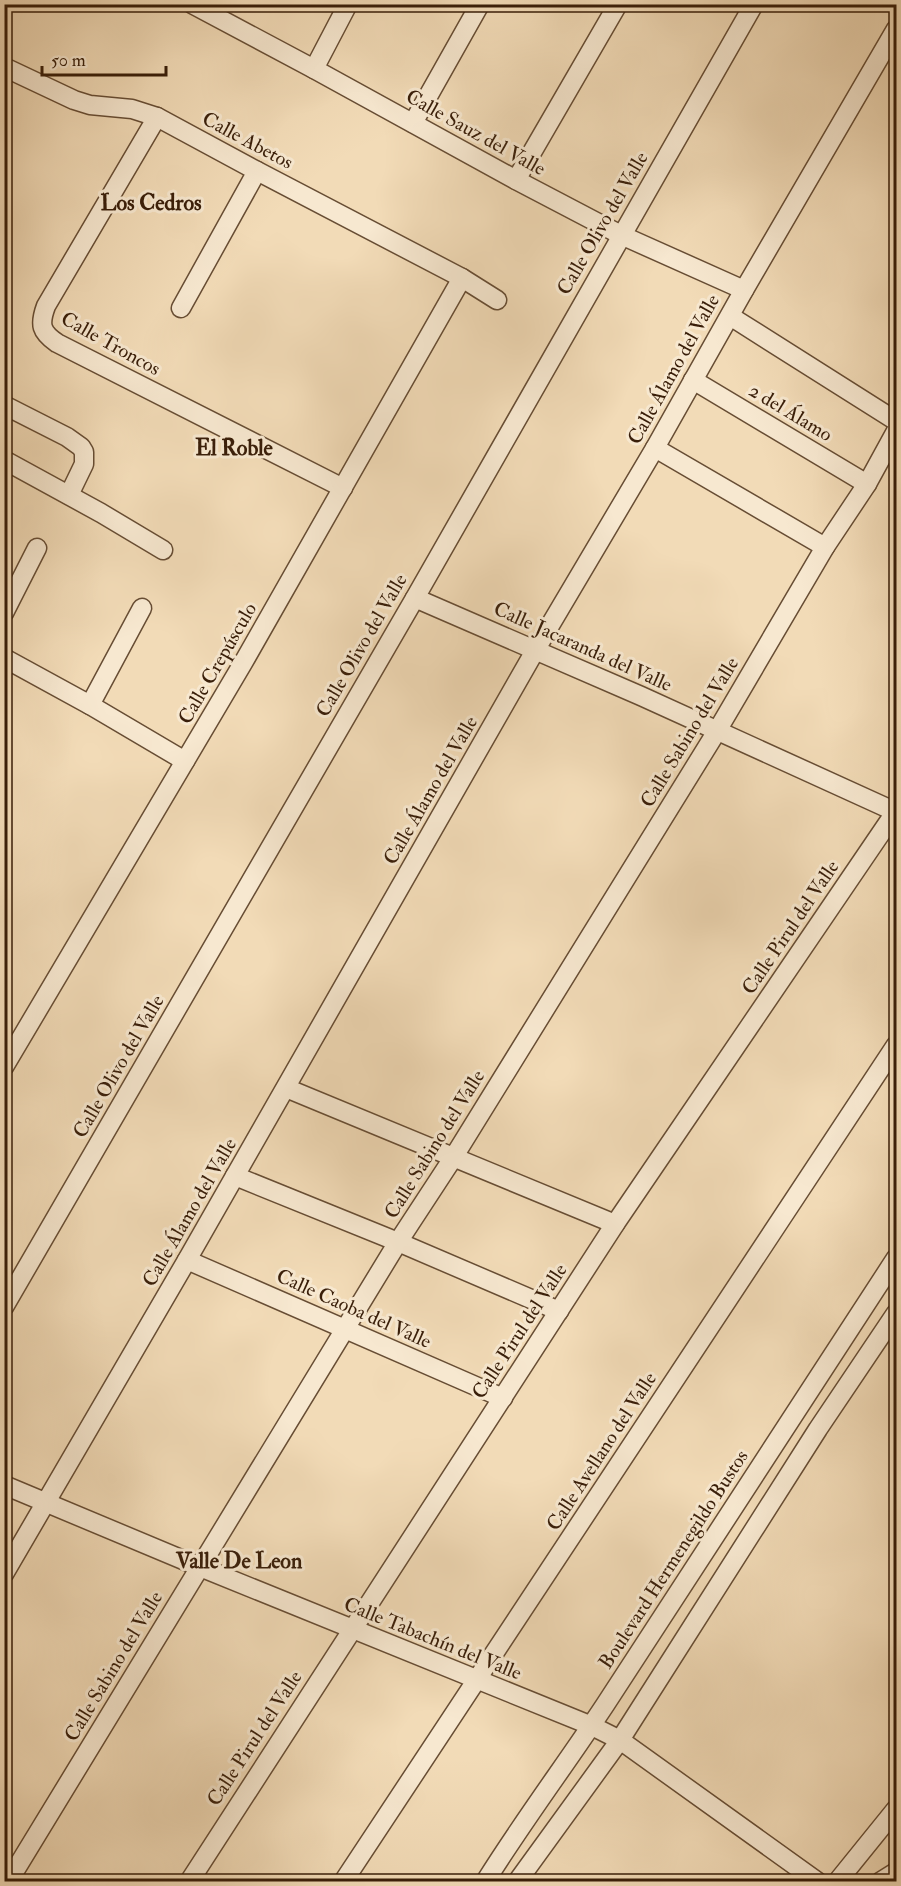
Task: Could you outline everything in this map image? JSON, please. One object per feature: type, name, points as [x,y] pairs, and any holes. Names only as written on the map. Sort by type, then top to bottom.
[{"type":"street","name":"Calle Sauz del Valle","points":[[192,4],[213,10],[314,69],[621,235],[744,290]]},
{"type":"street","points":[[314,69],[348,4]]},
{"type":"street","points":[[412,123],[480,4]]},
{"type":"street","points":[[516,180],[618,4]]},
{"type":"street","name":"Calle Olivo del Valle","points":[[4,1307],[415,598],[754,4]]},
{"type":"street","name":"Calle Álamo del Valle","points":[[4,1574],[188,1260],[536,649],[897,29]]},
{"type":"street","name":"Calle Abetos","points":[[4,67],[74,100],[158,117],[462,278],[498,300]]},
{"type":"street","name":"Calle Troncos","points":[[158,117],[46,306],[42,317],[43,330],[57,344],[343,488]]},
{"type":"street","points":[[181,308],[257,171]]},
{"type":"street","name":"Calle Crepúsculo","points":[[4,1067],[185,761],[462,278]]},
{"type":"street","points":[[730,316],[897,421]]},
{"type":"street","name":"2 del Álamo","points":[[693,380],[867,484]]},
{"type":"street","points":[[4,405],[67,437],[81,447],[84,452],[84,464],[69,495]]},
{"type":"street","name":"Calle Sabino del Valle","points":[[8,1881],[398,1242],[453,1158],[717,731],[825,547],[867,484],[897,431]]},
{"type":"street","points":[[655,448],[825,547]]},
{"type":"street","points":[[4,460],[164,550]]},
{"type":"street","points":[[4,613],[37,548]]},
{"type":"street","name":"Calle Jacaranda del Valle","points":[[415,598],[536,649],[896,811]]},
{"type":"street","points":[[90,705],[142,608]]},
{"type":"street","points":[[4,658],[185,761]]},
{"type":"street","name":"Calle Pirul del Valle","points":[[189,1881],[615,1224],[896,811]]},
{"type":"street","name":"Calle Avellano del Valle","points":[[343,1881],[897,1045]]},
{"type":"street","points":[[286,1088],[615,1224]]},
{"type":"street","points":[[235,1176],[559,1311]]},
{"type":"street","name":"Boulevard Hermenegildo Bustos","points":[[485,1881],[592,1726],[707,1551],[796,1408],[897,1258]]},
{"type":"street","name":"Calle Caoba del Valle","points":[[188,1260],[503,1398]]},
{"type":"street","points":[[517,1881],[620,1740],[818,1430],[897,1313]]},
{"type":"street","name":"Calle Tabachín del Valle","points":[[4,1485],[592,1726],[620,1740],[818,1881]]},
{"type":"street","points":[[837,1881],[897,1809]]},
{"type":"street","points":[[880,1881],[897,1872]]},
{"type":"district","name":"Los Cedros","points":[[151,202]]},
{"type":"district","name":"El Roble","points":[[234,447]]},
{"type":"district","name":"Valle De Leon","points":[[239,1560]]}]
